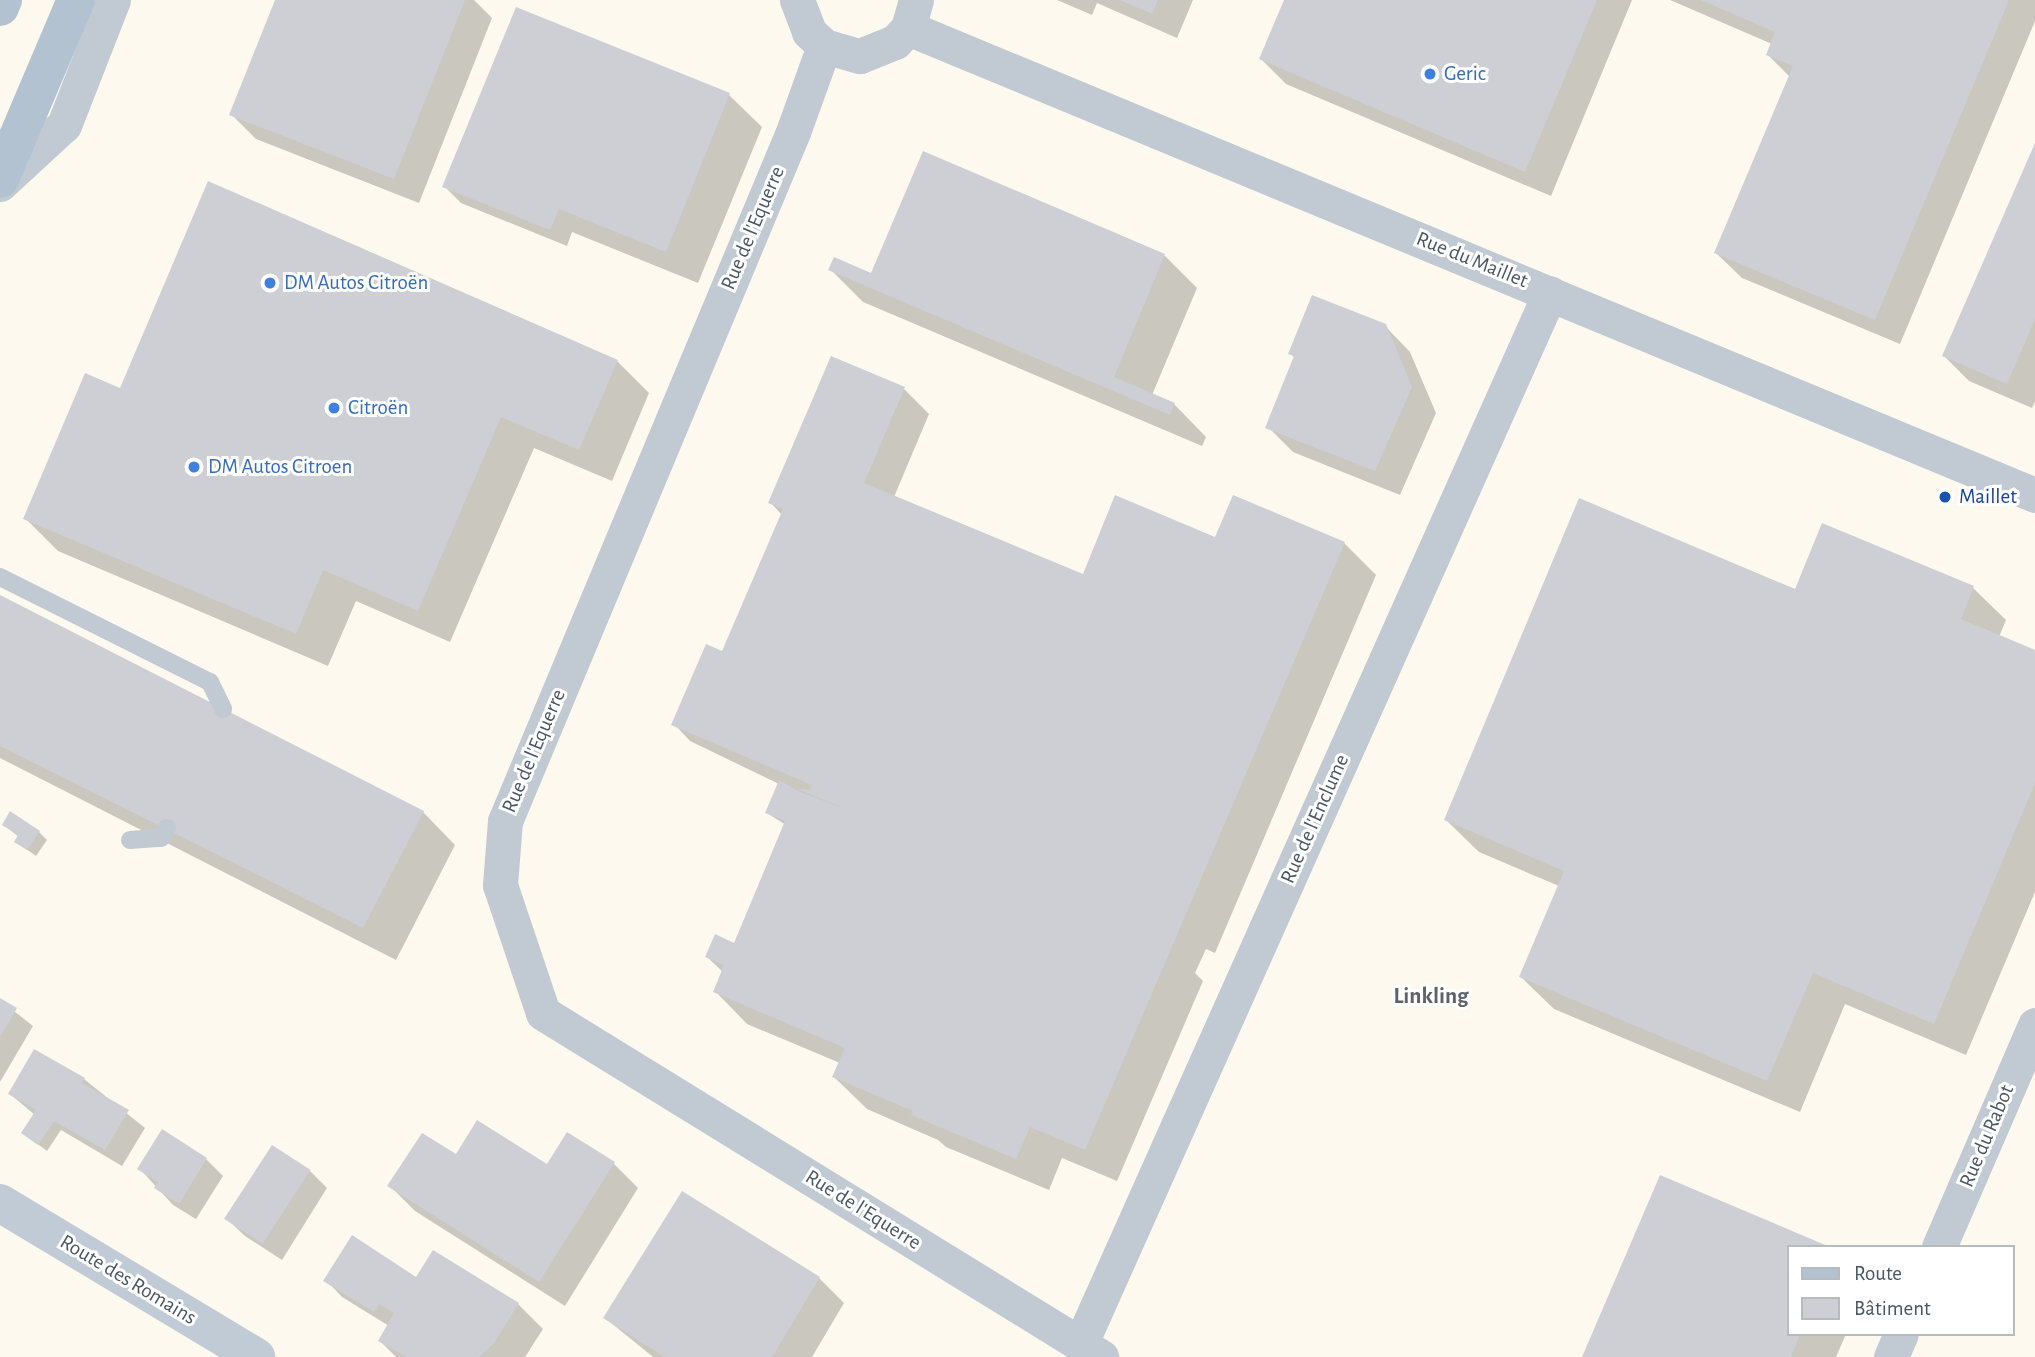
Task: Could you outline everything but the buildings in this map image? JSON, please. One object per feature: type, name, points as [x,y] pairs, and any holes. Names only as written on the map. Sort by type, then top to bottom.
[{"type":"main road","points":[[0,6],[3,0]]},
{"type":"main road","points":[[0,181],[76,0]]},
{"type":"street","points":[[0,181],[64,125],[113,0]]},
{"type":"street","points":[[797,0],[808,32],[824,46],[841,54],[879,52],[912,14]]},
{"type":"street","name":"Rue du Maillet","points":[[912,14],[1550,293],[2035,495]]},
{"type":"street","name":"Rue de l'Equerre","points":[[824,46],[788,144],[505,821],[500,886],[543,1013],[1091,1351]]},
{"type":"street","name":"Rue de l'Enclume","points":[[1091,1351],[1550,293]]},
{"type":"street","name":"Rue du Rabot","points":[[1940,1245],[2035,1025]]},
{"type":"street","name":"Route des Romains","points":[[0,1203],[256,1357]]},
{"type":"street","points":[[1891,1357],[1900,1336]]},
{"type":"lane","points":[[0,577],[209,682],[223,709]]},
{"type":"lane","points":[[130,840],[161,838],[167,828]]},
{"type":"shaded area","points":[[0,0],[2035,0],[2035,1357],[0,1357]]},
{"type":"place","name":"Geric","points":[[1430,74]]},
{"type":"place","name":"DM Autos Citroën","points":[[270,283]]},
{"type":"place","name":"Citroën","points":[[334,408]]},
{"type":"place","name":"DM Autos Citroen","points":[[194,467]]},
{"type":"place","name":"Maillet","points":[[1945,497]]},
{"type":"district","name":"Linkling","points":[[1431,997]]}]
